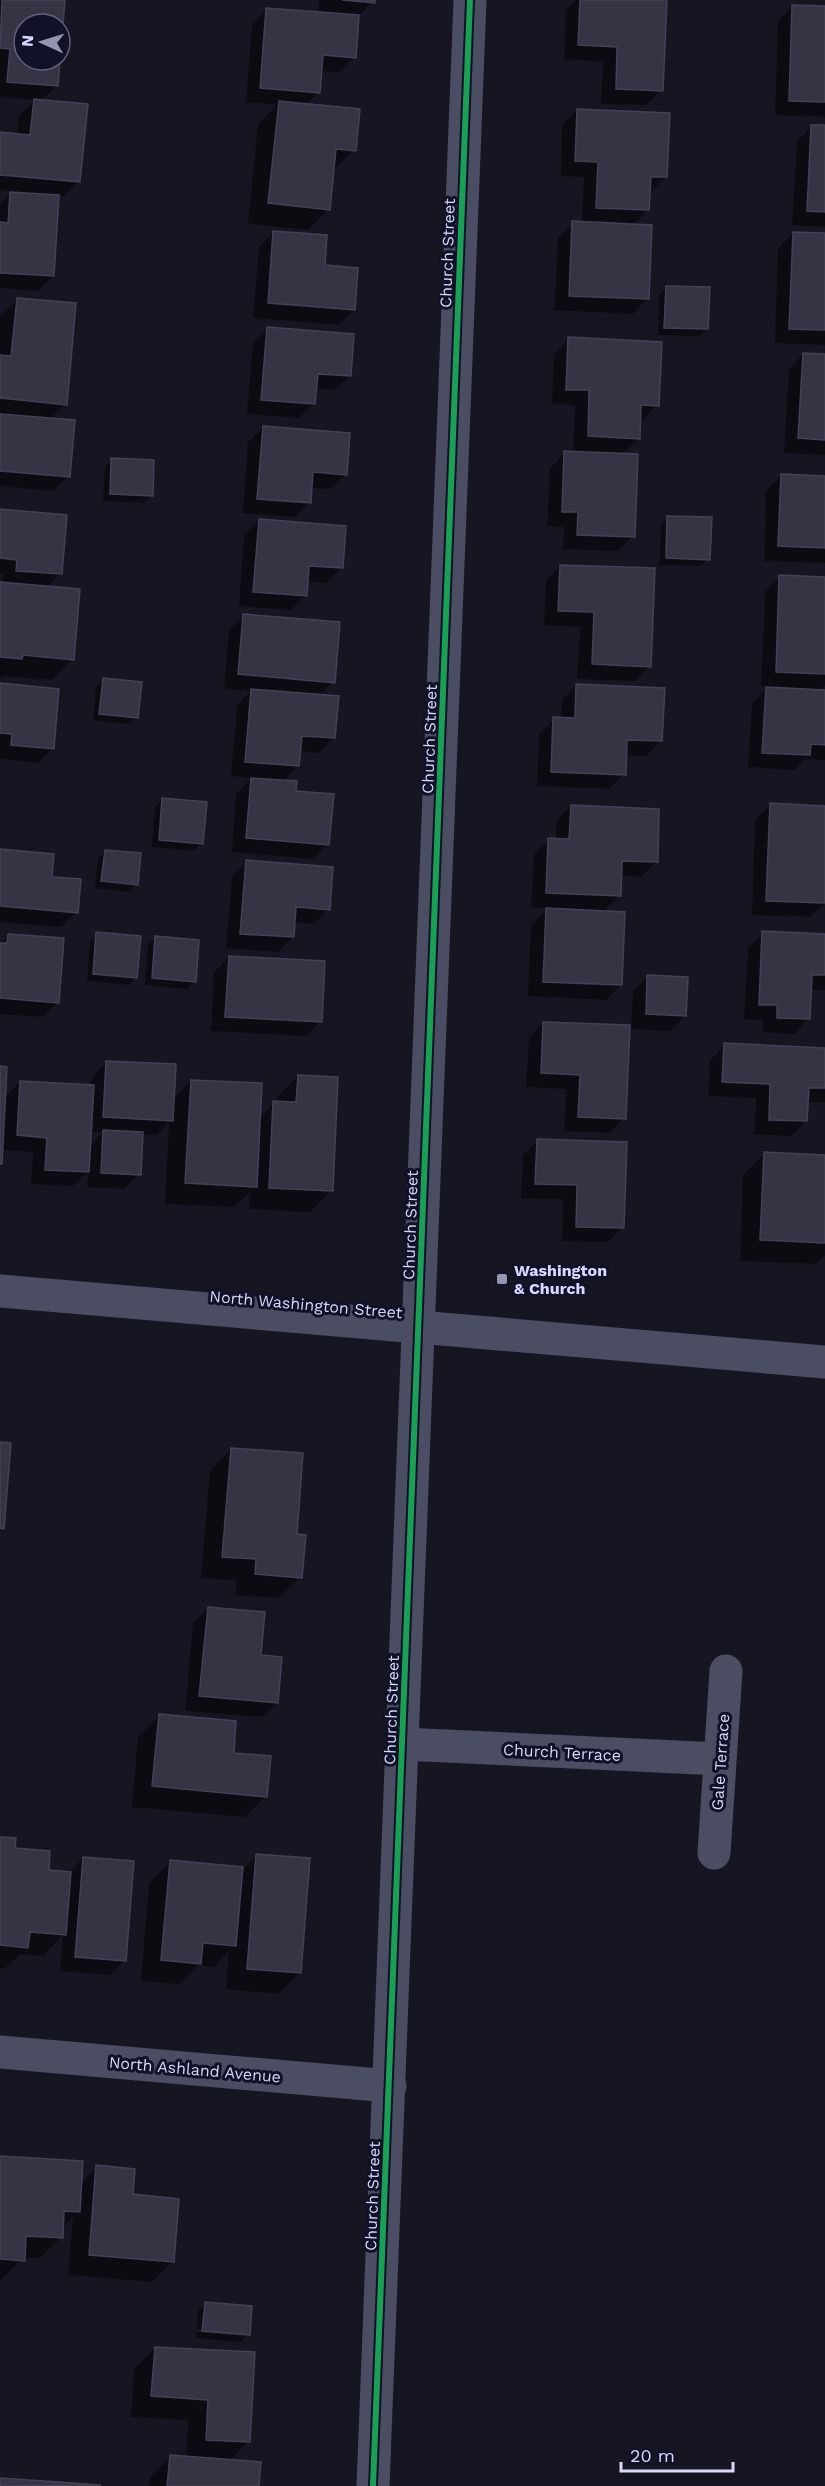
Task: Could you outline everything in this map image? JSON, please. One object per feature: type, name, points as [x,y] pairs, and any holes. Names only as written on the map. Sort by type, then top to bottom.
[{"type":"street","name":"Church Street","points":[[373,2486],[470,0]]},
{"type":"street","name":"North Washington Street","points":[[0,1291],[825,1362]]},
{"type":"street","name":"Gale Terrace","points":[[714,1853],[726,1671]]},
{"type":"street","name":"Church Terrace","points":[[403,1744],[720,1759]]},
{"type":"street","name":"North Ashland Avenue","points":[[0,2052],[390,2086]]},
{"type":"building","points":[[2,0],[65,0],[64,12],[12,12],[12,72],[59,72],[58,86],[7,82],[10,49],[0,48]]},
{"type":"building","points":[[342,0],[375,0],[375,3]]},
{"type":"building","points":[[580,0],[667,0],[663,91],[616,89],[617,47],[578,45]]},
{"type":"building","points":[[792,5],[825,6],[825,102],[789,101]]},
{"type":"building","points":[[266,8],[359,15],[356,58],[323,55],[320,93],[260,88]]},
{"type":"building","points":[[34,99],[88,104],[80,182],[0,175],[0,132],[30,135]]},
{"type":"building","points":[[279,101],[360,109],[356,151],[336,149],[330,210],[268,203]]},
{"type":"building","points":[[577,109],[670,113],[667,177],[651,177],[649,210],[596,208],[598,162],[575,161]]},
{"type":"building","points":[[811,125],[825,125],[825,212],[807,211]]},
{"type":"building","points":[[10,192],[59,195],[54,276],[0,273],[0,222],[8,223]]},
{"type":"building","points":[[572,221],[652,225],[649,299],[569,296]]},
{"type":"building","points":[[273,231],[327,235],[325,265],[358,268],[355,310],[268,303]]},
{"type":"building","points":[[793,232],[825,233],[825,330],[789,329]]},
{"type":"building","points":[[666,286],[710,287],[708,329],[664,328]]},
{"type":"building","points":[[17,298],[76,303],[67,405],[0,398],[0,355],[11,356]]},
{"type":"building","points":[[267,327],[354,334],[351,376],[318,374],[315,404],[261,400]]},
{"type":"building","points":[[568,337],[662,342],[659,406],[641,405],[640,439],[588,436],[589,390],[566,390]]},
{"type":"building","points":[[803,353],[825,354],[825,440],[798,438]]},
{"type":"building","points":[[0,414],[75,420],[70,477],[0,471]]},
{"type":"building","points":[[263,426],[350,433],[347,475],[313,472],[311,503],[257,499]]},
{"type":"building","points":[[564,451],[638,454],[635,537],[577,535],[578,512],[562,512]]},
{"type":"building","points":[[111,458],[154,460],[153,496],[110,494]]},
{"type":"building","points":[[781,474],[825,476],[825,548],[778,546]]},
{"type":"building","points":[[0,509],[67,515],[62,574],[16,571],[17,560],[0,558]]},
{"type":"building","points":[[667,516],[712,517],[710,560],[666,558]]},
{"type":"building","points":[[259,519],[346,526],[343,568],[309,566],[307,596],[253,592]]},
{"type":"building","points":[[560,565],[655,568],[651,667],[592,664],[594,612],[558,611]]},
{"type":"building","points":[[779,575],[825,577],[825,674],[776,672]]},
{"type":"building","points":[[0,582],[80,589],[74,660],[23,655],[22,659],[0,657]]},
{"type":"building","points":[[243,614],[340,622],[335,683],[238,674]]},
{"type":"building","points":[[103,678],[142,682],[138,718],[99,714]]},
{"type":"building","points":[[0,683],[59,689],[54,749],[11,745],[12,734],[0,733]]},
{"type":"building","points":[[576,684],[665,688],[662,741],[627,740],[626,775],[551,772],[553,717],[575,718]]},
{"type":"building","points":[[766,687],[825,690],[825,745],[811,744],[810,755],[762,753]]},
{"type":"building","points":[[251,689],[339,696],[335,738],[302,736],[299,766],[245,762]]},
{"type":"building","points":[[251,778],[297,781],[296,791],[334,794],[329,845],[246,838]]},
{"type":"building","points":[[162,798],[207,802],[203,844],[159,840]]},
{"type":"building","points":[[770,803],[825,806],[825,903],[766,901]]},
{"type":"building","points":[[571,805],[659,809],[658,862],[622,861],[621,896],[546,893],[548,838],[569,839]]},
{"type":"building","points":[[0,849],[54,854],[52,877],[81,879],[78,913],[0,906]]},
{"type":"building","points":[[105,850],[141,853],[138,885],[101,881]]},
{"type":"building","points":[[246,860],[333,867],[330,910],[296,907],[294,937],[240,934]]},
{"type":"building","points":[[546,908],[625,912],[622,985],[543,982]]},
{"type":"building","points":[[762,931],[825,934],[825,975],[812,975],[810,1019],[777,1018],[777,1005],[759,1005]]},
{"type":"building","points":[[96,932],[141,936],[137,978],[93,974]]},
{"type":"building","points":[[8,934],[64,938],[59,1003],[0,998],[0,943],[7,943]]},
{"type":"building","points":[[155,936],[199,940],[196,982],[152,978]]},
{"type":"building","points":[[229,956],[325,961],[322,1022],[225,1017]]},
{"type":"building","points":[[647,975],[688,977],[686,1016],[646,1014]]},
{"type":"building","points":[[543,1022],[630,1025],[626,1119],[578,1117],[580,1075],[541,1073]]},
{"type":"building","points":[[724,1043],[825,1048],[825,1088],[809,1088],[807,1121],[769,1120],[770,1084],[722,1082]]},
{"type":"building","points":[[106,1061],[176,1064],[173,1121],[103,1117]]},
{"type":"building","points":[[0,1066],[7,1067],[2,1164],[0,1164]]},
{"type":"building","points":[[298,1075],[338,1077],[333,1191],[269,1188],[273,1101],[296,1102]]},
{"type":"building","points":[[191,1080],[262,1083],[257,1187],[185,1183]]},
{"type":"building","points":[[20,1081],[94,1085],[89,1172],[45,1170],[47,1138],[17,1135]]},
{"type":"building","points":[[103,1130],[143,1132],[141,1175],[101,1173]]},
{"type":"building","points":[[537,1139],[627,1142],[624,1228],[576,1227],[577,1185],[535,1184]]},
{"type":"building","points":[[764,1152],[825,1155],[825,1243],[760,1240]]},
{"type":"building","points":[[0,1442],[11,1443],[4,1529],[0,1528]]},
{"type":"building","points":[[231,1448],[303,1453],[297,1534],[306,1535],[302,1578],[255,1574],[256,1559],[222,1557]]},
{"type":"building","points":[[208,1607],[265,1612],[261,1655],[282,1657],[278,1703],[199,1696]]},
{"type":"building","points":[[159,1714],[236,1721],[234,1753],[271,1756],[267,1797],[152,1786]]},
{"type":"building","points":[[0,1837],[16,1838],[15,1848],[50,1851],[49,1870],[71,1872],[66,1935],[30,1932],[28,1948],[0,1945]]},
{"type":"building","points":[[256,1854],[310,1858],[301,1973],[247,1969]]},
{"type":"building","points":[[83,1857],[134,1861],[126,1961],[75,1957]]},
{"type":"building","points":[[170,1860],[243,1867],[236,1946],[203,1943],[201,1964],[161,1960]]},
{"type":"building","points":[[0,2156],[83,2161],[80,2212],[64,2211],[63,2238],[26,2236],[25,2261],[0,2259]]},
{"type":"building","points":[[96,2165],[135,2169],[133,2194],[179,2199],[174,2262],[89,2255]]},
{"type":"building","points":[[205,2302],[252,2306],[250,2335],[202,2331]]},
{"type":"building","points":[[155,2347],[255,2352],[250,2442],[206,2440],[208,2400],[151,2396]]},
{"type":"building","points":[[170,2455],[261,2462],[259,2486],[167,2486]]},
{"type":"building","points":[[0,2478],[101,2485],[0,2486]]},
{"type":"cycle path","points":[[373,2486],[470,0]]},
{"type":"place","name":"Washington & Church","points":[[502,1279]]}]
